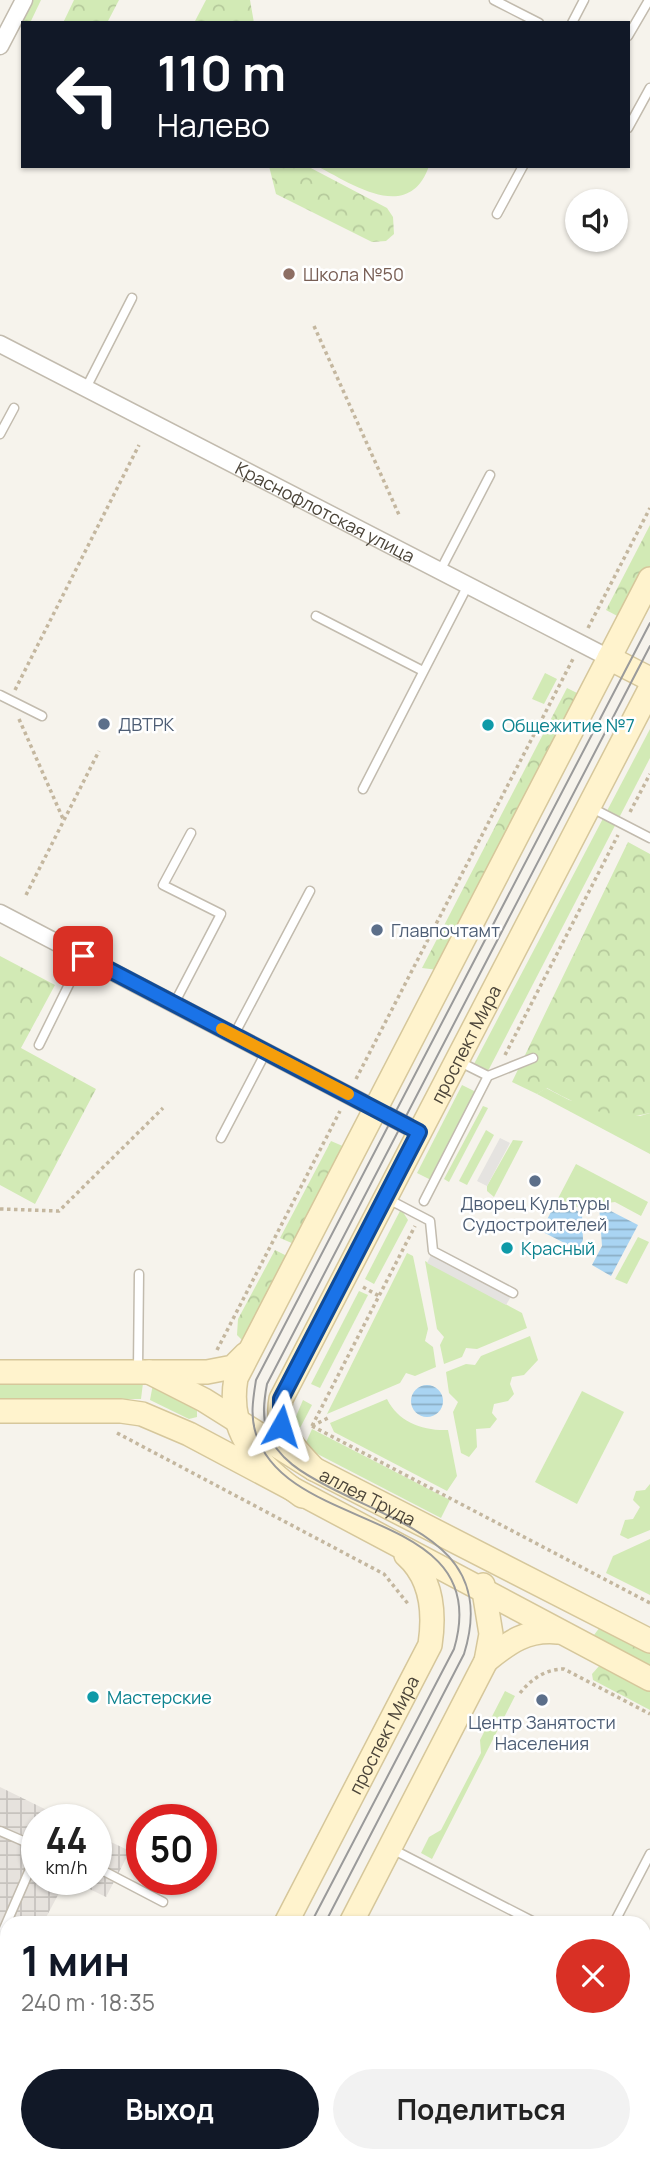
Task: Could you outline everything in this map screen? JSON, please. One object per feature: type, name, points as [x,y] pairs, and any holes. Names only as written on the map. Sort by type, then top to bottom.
[{"type":"main road","points":[[302,1496],[254,1456],[244,1443],[237,1420],[234,1392],[246,1353],[650,579]]},
{"type":"main road","name":"Краснофлотская улица","points":[[609,658],[650,679]]},
{"type":"main road","name":"проспект Мира","points":[[314,1469],[296,1451],[281,1426],[281,1399],[587,805],[650,689]]},
{"type":"main road","points":[[144,1372],[220,1371],[233,1367],[246,1353]]},
{"type":"main road","name":"аллея Труда","points":[[0,1372],[144,1372],[237,1420],[314,1469],[650,1641]]},
{"type":"main road","name":"аллея Труда","points":[[0,1411],[121,1410],[142,1415],[189,1434],[650,1679]]},
{"type":"main road","points":[[355,1916],[486,1661],[491,1634],[485,1592],[473,1560],[450,1538]]},
{"type":"main road","name":"проспект Мира","points":[[290,1916],[430,1645],[432,1600],[413,1561],[396,1546]]},
{"type":"main road","points":[[486,1661],[509,1641],[523,1635],[561,1632]]},
{"type":"street","points":[[0,46],[24,0]]},
{"type":"street","name":"Краснофлотская улица","points":[[0,344],[35,367],[86,388],[609,658]]},
{"type":"street","points":[[0,913],[419,1132]]},
{"type":"lane","points":[[494,0],[535,21]]},
{"type":"lane","points":[[573,21],[584,0]]},
{"type":"lane","points":[[630,33],[649,0]]},
{"type":"lane","points":[[630,124],[650,88]]},
{"type":"lane","points":[[497,214],[522,168]]},
{"type":"lane","points":[[86,388],[132,298]]},
{"type":"lane","points":[[0,434],[14,408]]},
{"type":"lane","points":[[440,571],[490,475]]},
{"type":"lane","points":[[363,789],[468,585]]},
{"type":"lane","points":[[316,616],[423,671]]},
{"type":"lane","points":[[0,695],[42,716]]},
{"type":"lane","points":[[587,805],[650,838]]},
{"type":"lane","points":[[174,1004],[220,914],[163,885],[191,833]]},
{"type":"lane","points":[[234,1035],[310,891]]},
{"type":"lane","points":[[39,1045],[83,956]]},
{"type":"lane","points":[[221,1138],[266,1052]]},
{"type":"lane","points":[[424,1201],[488,1076],[533,1058]]},
{"type":"lane","points":[[457,1060],[488,1076]]},
{"type":"lane","points":[[386,1197],[430,1221],[433,1251],[513,1293]]},
{"type":"lane","points":[[139,1274],[144,1372]]},
{"type":"lane","points":[[0,1831],[21,1840]]},
{"type":"lane","points":[[390,1848],[521,1916]]},
{"type":"lane","points":[[618,1916],[650,1854]]},
{"type":"lane","points":[[112,1875],[163,1902]]},
{"type":"lane","points":[[10,1916],[21,1890]]},
{"type":"path","points":[[314,326],[400,517]]},
{"type":"path","points":[[64,821],[10,699],[138,445]]},
{"type":"path","points":[[222,1340],[650,508]]},
{"type":"path","points":[[26,895],[99,751]]},
{"type":"path","points":[[499,1066],[650,774]]},
{"type":"path","points":[[0,1209],[60,1211],[163,1108]]},
{"type":"path","points":[[312,1426],[421,1216]]},
{"type":"path","points":[[363,1287],[379,1296]]},
{"type":"path","points":[[312,1426],[328,1418]]},
{"type":"path","points":[[312,1426],[521,1532],[650,1603]]},
{"type":"path","points":[[116,1432],[384,1574],[411,1608]]},
{"type":"path","points":[[603,1578],[606,1573]]},
{"type":"path","points":[[520,1693],[529,1682],[555,1670],[564,1670],[650,1714]]},
{"type":"shaded area","points":[[500,1138],[510,1143],[487,1186],[477,1181]]},
{"type":"shaded area","points":[[433,1251],[513,1293],[506,1305],[427,1263]]},
{"type":"shaded area","points":[[0,1787],[35,1804],[21,1804],[21,1895],[58,1895],[47,1916],[0,1916]]},
{"type":"shaded area","points":[[112,1843],[126,1849],[126,1859],[112,1886]]},
{"type":"green space","points":[[32,0],[41,0],[31,21],[21,21]]},
{"type":"green space","points":[[74,0],[119,0],[108,21],[64,21]]},
{"type":"green space","points":[[206,0],[250,0],[254,21],[195,21]]},
{"type":"green space","points":[[270,168],[311,168],[387,208],[393,217],[394,234],[386,241],[372,242],[276,194]]},
{"type":"green space","points":[[321,168],[428,168],[420,183],[408,193],[394,196],[379,195]]},
{"type":"green space","points":[[650,525],[650,567],[623,619],[606,610]]},
{"type":"green space","points":[[545,673],[557,679],[544,704],[532,699]]},
{"type":"green space","points":[[567,688],[581,695],[438,970],[422,968]]},
{"type":"green space","points":[[650,729],[650,758],[488,1071],[474,1064]]},
{"type":"green space","points":[[628,842],[650,854],[650,1113],[623,1116],[596,1111],[547,1088],[537,1094],[512,1082]]},
{"type":"green space","points":[[0,956],[55,985],[21,1048],[96,1089],[35,1204],[0,1185]]},
{"type":"green space","points":[[462,1085],[476,1092],[431,1180],[417,1173]]},
{"type":"green space","points":[[546,1088],[569,1100],[640,1116],[650,1113],[650,1154],[537,1094]]},
{"type":"green space","points":[[483,1106],[488,1108],[449,1182],[444,1179]]},
{"type":"green space","points":[[486,1130],[494,1135],[467,1185],[459,1181]]},
{"type":"green space","points":[[513,1140],[523,1141],[494,1197],[487,1191],[487,1186]]},
{"type":"green space","points":[[331,1141],[345,1147],[294,1244],[280,1238]]},
{"type":"green space","points":[[576,1164],[648,1202],[641,1216],[615,1202],[552,1210]]},
{"type":"green space","points":[[401,1209],[408,1220],[374,1284],[365,1279]]},
{"type":"green space","points":[[638,1237],[649,1242],[627,1284],[615,1279]]},
{"type":"green space","points":[[275,1250],[289,1257],[244,1342],[237,1335],[238,1319]]},
{"type":"green space","points":[[407,1253],[413,1256],[428,1329],[425,1341],[433,1347],[436,1367],[415,1376],[406,1373],[400,1383],[327,1414]]},
{"type":"green space","points":[[425,1261],[522,1313],[527,1328],[477,1349],[466,1348],[462,1357],[444,1364],[440,1345],[444,1337],[437,1329]]},
{"type":"green space","points":[[359,1291],[368,1295],[320,1388],[311,1384]]},
{"type":"green space","points":[[530,1336],[538,1360],[524,1375],[512,1377],[510,1384],[514,1394],[508,1401],[494,1404],[492,1413],[497,1419],[490,1428],[476,1429],[477,1447],[469,1457],[461,1453],[453,1412],[458,1402],[449,1393],[446,1372],[466,1364],[475,1365],[481,1356]]},
{"type":"green space","points":[[0,1383],[143,1383],[141,1399],[0,1399]]},
{"type":"green space","points":[[153,1384],[197,1408],[197,1417],[189,1419],[150,1400]]},
{"type":"green space","points":[[582,1391],[624,1412],[577,1504],[535,1482]]},
{"type":"green space","points":[[387,1399],[398,1414],[412,1423],[429,1429],[448,1430],[457,1476],[447,1491],[334,1432],[330,1423]]},
{"type":"green space","points":[[303,1400],[312,1405],[300,1428],[294,1421]]},
{"type":"green space","points":[[312,1429],[450,1500],[441,1518],[304,1447]]},
{"type":"green space","points":[[650,1484],[650,1530],[628,1539],[620,1535],[625,1520],[633,1519],[640,1507],[633,1500],[636,1491],[645,1490]]},
{"type":"green space","points":[[650,1539],[650,1595],[606,1573],[613,1556]]},
{"type":"green space","points":[[600,1627],[650,1650],[650,1670],[596,1642],[594,1635]]},
{"type":"green space","points":[[600,1665],[650,1691],[650,1710],[593,1680],[592,1674]]},
{"type":"green space","points":[[505,1691],[515,1696],[432,1859],[421,1853],[429,1837],[441,1830],[481,1753],[480,1740]]},
{"type":"water","points":[[599,1205],[638,1225],[611,1276],[592,1265],[602,1246]]},
{"type":"water","points":[[570,1208],[582,1213],[583,1240],[578,1250],[541,1231],[552,1210]]},
{"type":"water","points":[[427,1385],[438,1390],[443,1401],[438,1412],[427,1417],[416,1412],[411,1401],[416,1390]]},
{"type":"tram line","points":[[315,1916],[454,1649],[459,1603],[445,1570],[418,1545],[306,1490],[275,1466],[254,1427],[256,1380],[650,623]]},
{"type":"tram line","points":[[329,1916],[464,1654],[471,1618],[467,1589],[456,1565],[437,1545],[413,1529],[310,1477],[292,1465],[277,1450],[264,1420],[267,1384],[650,646]]},
{"type":"slow traffic","points":[[222,1029],[348,1094]]},
{"type":"place","name":"Школа №50","points":[[289,274]]},
{"type":"place","name":"ДВТРК","points":[[104,724]]},
{"type":"place","name":"Общежитие №7","points":[[488,725]]},
{"type":"place","name":"Главпочтамт","points":[[377,930]]},
{"type":"place","name":"Дворец Культуры Судостроителей","points":[[535,1181]]},
{"type":"place","name":"Красный","points":[[507,1248]]},
{"type":"place","name":"Мастерские","points":[[93,1697]]},
{"type":"place","name":"Центр Занятости Населения","points":[[542,1700]]},
{"type":"route","points":[[83,956],[419,1132],[281,1399],[281,1426]]}]
